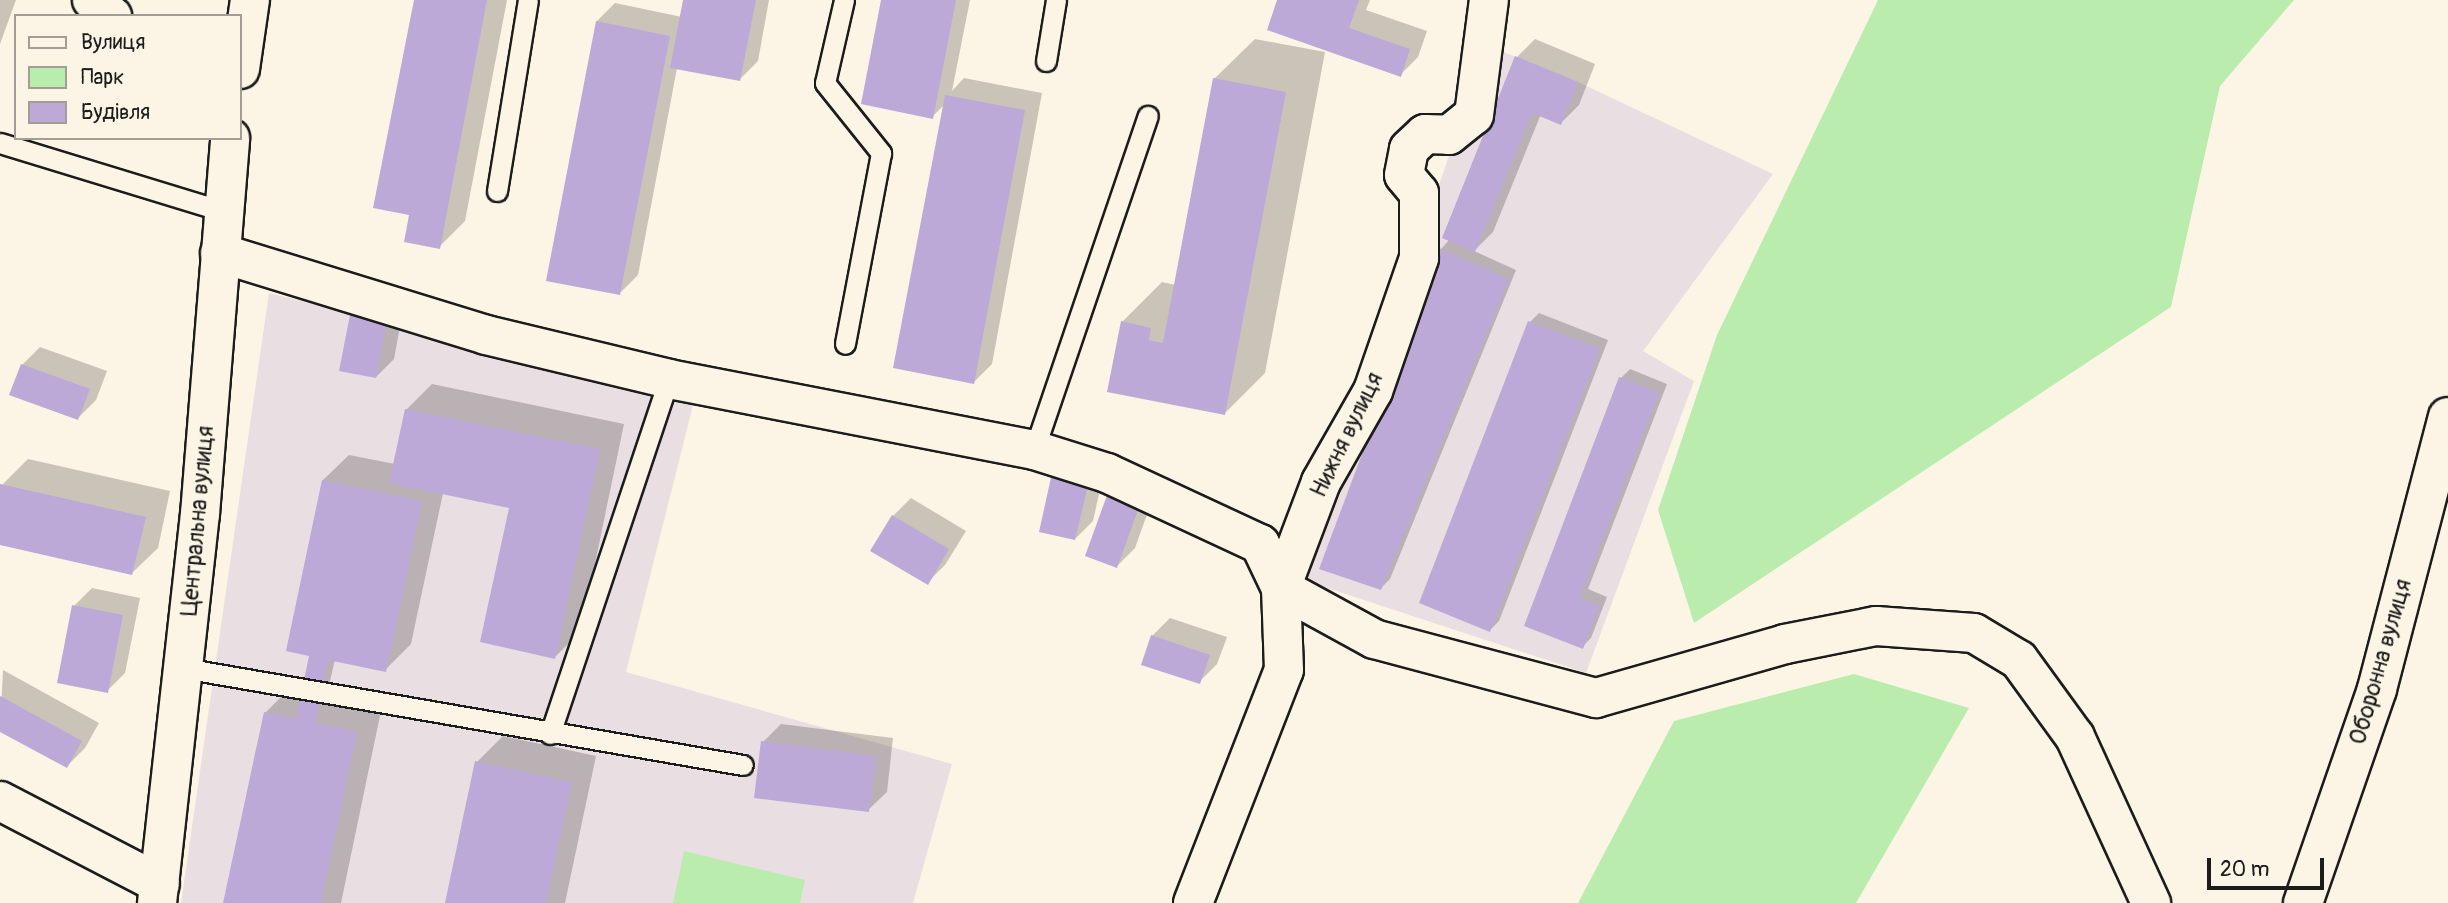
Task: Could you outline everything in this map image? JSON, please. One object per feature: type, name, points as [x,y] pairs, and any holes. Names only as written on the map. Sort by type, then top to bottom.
[{"type":"street","points":[[92,0],[110,14]]},
{"type":"street","points":[[242,55],[250,0]]},
{"type":"street","name":"Нижня вулиця","points":[[1193,903],[1284,670],[1281,588],[1321,482],[1373,391],[1419,258],[1419,193],[1404,175],[1409,149],[1425,134],[1449,135],[1474,115],[1489,0]]},
{"type":"street","name":"Центральна вулиця","points":[[158,894],[183,668],[230,140]]},
{"type":"street","points":[[220,253],[486,335],[669,379],[1034,450],[1107,473],[1260,544],[1281,588],[1374,639],[1597,698],[1785,644],[1876,626],[1974,633],[2019,660],[2075,737],[2151,903]]},
{"type":"street","name":"Оборонна вулиця","points":[[2303,903],[2377,689],[2448,417]]},
{"type":"street","points":[[0,801],[158,894]]},
{"type":"lane","points":[[497,191],[528,0]]},
{"type":"lane","points":[[844,0],[825,83],[881,153],[845,344]]},
{"type":"lane","points":[[1046,61],[1056,0]]},
{"type":"lane","points":[[1034,450],[1148,116]]},
{"type":"lane","points":[[0,143],[222,211]]},
{"type":"lane","points":[[550,734],[669,379]]},
{"type":"lane","points":[[183,668],[550,734],[743,765]]},
{"type":"shaded area","points":[[1486,45],[1578,82],[1773,174],[1643,351],[1694,381],[1586,673],[1297,578],[1424,230]]},
{"type":"shaded area","points":[[269,293],[695,397],[626,672],[952,764],[913,903],[181,903]]},
{"type":"green space","points":[[1878,0],[2294,0],[2220,86],[2171,307],[1694,623],[1658,510],[1717,335]]},
{"type":"green space","points":[[1854,674],[1969,708],[1856,903],[1578,903],[1674,721]]},
{"type":"green space","points":[[684,851],[805,880],[800,903],[673,903]]},
{"type":"building","points":[[414,0],[487,0],[440,249],[404,242],[409,215],[373,208]]},
{"type":"building","points":[[683,0],[756,0],[740,81],[670,68]]},
{"type":"building","points":[[881,0],[956,0],[933,119],[861,104]]},
{"type":"building","points":[[1277,0],[1359,0],[1349,28],[1410,49],[1401,77],[1267,30]]},
{"type":"building","points":[[596,21],[670,36],[620,295],[546,281]]},
{"type":"building","points":[[1515,56],[1578,82],[1561,125],[1532,113],[1475,252],[1442,238]]},
{"type":"building","points":[[1213,78],[1286,92],[1225,415],[1107,392],[1121,321],[1151,328],[1149,340],[1163,343]]},
{"type":"building","points":[[945,95],[1025,110],[974,384],[893,368]]},
{"type":"building","points":[[1439,248],[1509,279],[1381,590],[1319,569]]},
{"type":"building","points":[[350,315],[387,323],[376,378],[339,371]]},
{"type":"building","points":[[1528,321],[1600,349],[1490,632],[1419,603]]},
{"type":"building","points":[[21,364],[90,389],[78,420],[9,395]]},
{"type":"building","points":[[1619,377],[1659,393],[1580,598],[1600,606],[1583,649],[1524,626]]},
{"type":"building","points":[[405,409],[600,449],[555,659],[480,642],[509,508],[389,483]]},
{"type":"building","points":[[1052,473],[1089,481],[1075,540],[1039,532]]},
{"type":"building","points":[[322,480],[422,501],[386,672],[328,660],[315,723],[357,732],[321,903],[223,903],[264,712],[296,719],[309,656],[286,651]]},
{"type":"building","points":[[0,484],[146,517],[132,575],[0,545]]},
{"type":"building","points":[[1110,487],[1142,499],[1117,568],[1085,556]]},
{"type":"building","points":[[892,515],[949,549],[928,585],[870,551]]},
{"type":"building","points":[[72,605],[123,615],[108,693],[57,683]]},
{"type":"building","points":[[1151,635],[1210,655],[1200,684],[1141,665]]},
{"type":"building","points":[[0,696],[82,741],[67,768],[0,732]]},
{"type":"building","points":[[761,741],[876,756],[869,812],[754,798]]},
{"type":"building","points":[[475,761],[572,782],[546,903],[445,903]]}]
